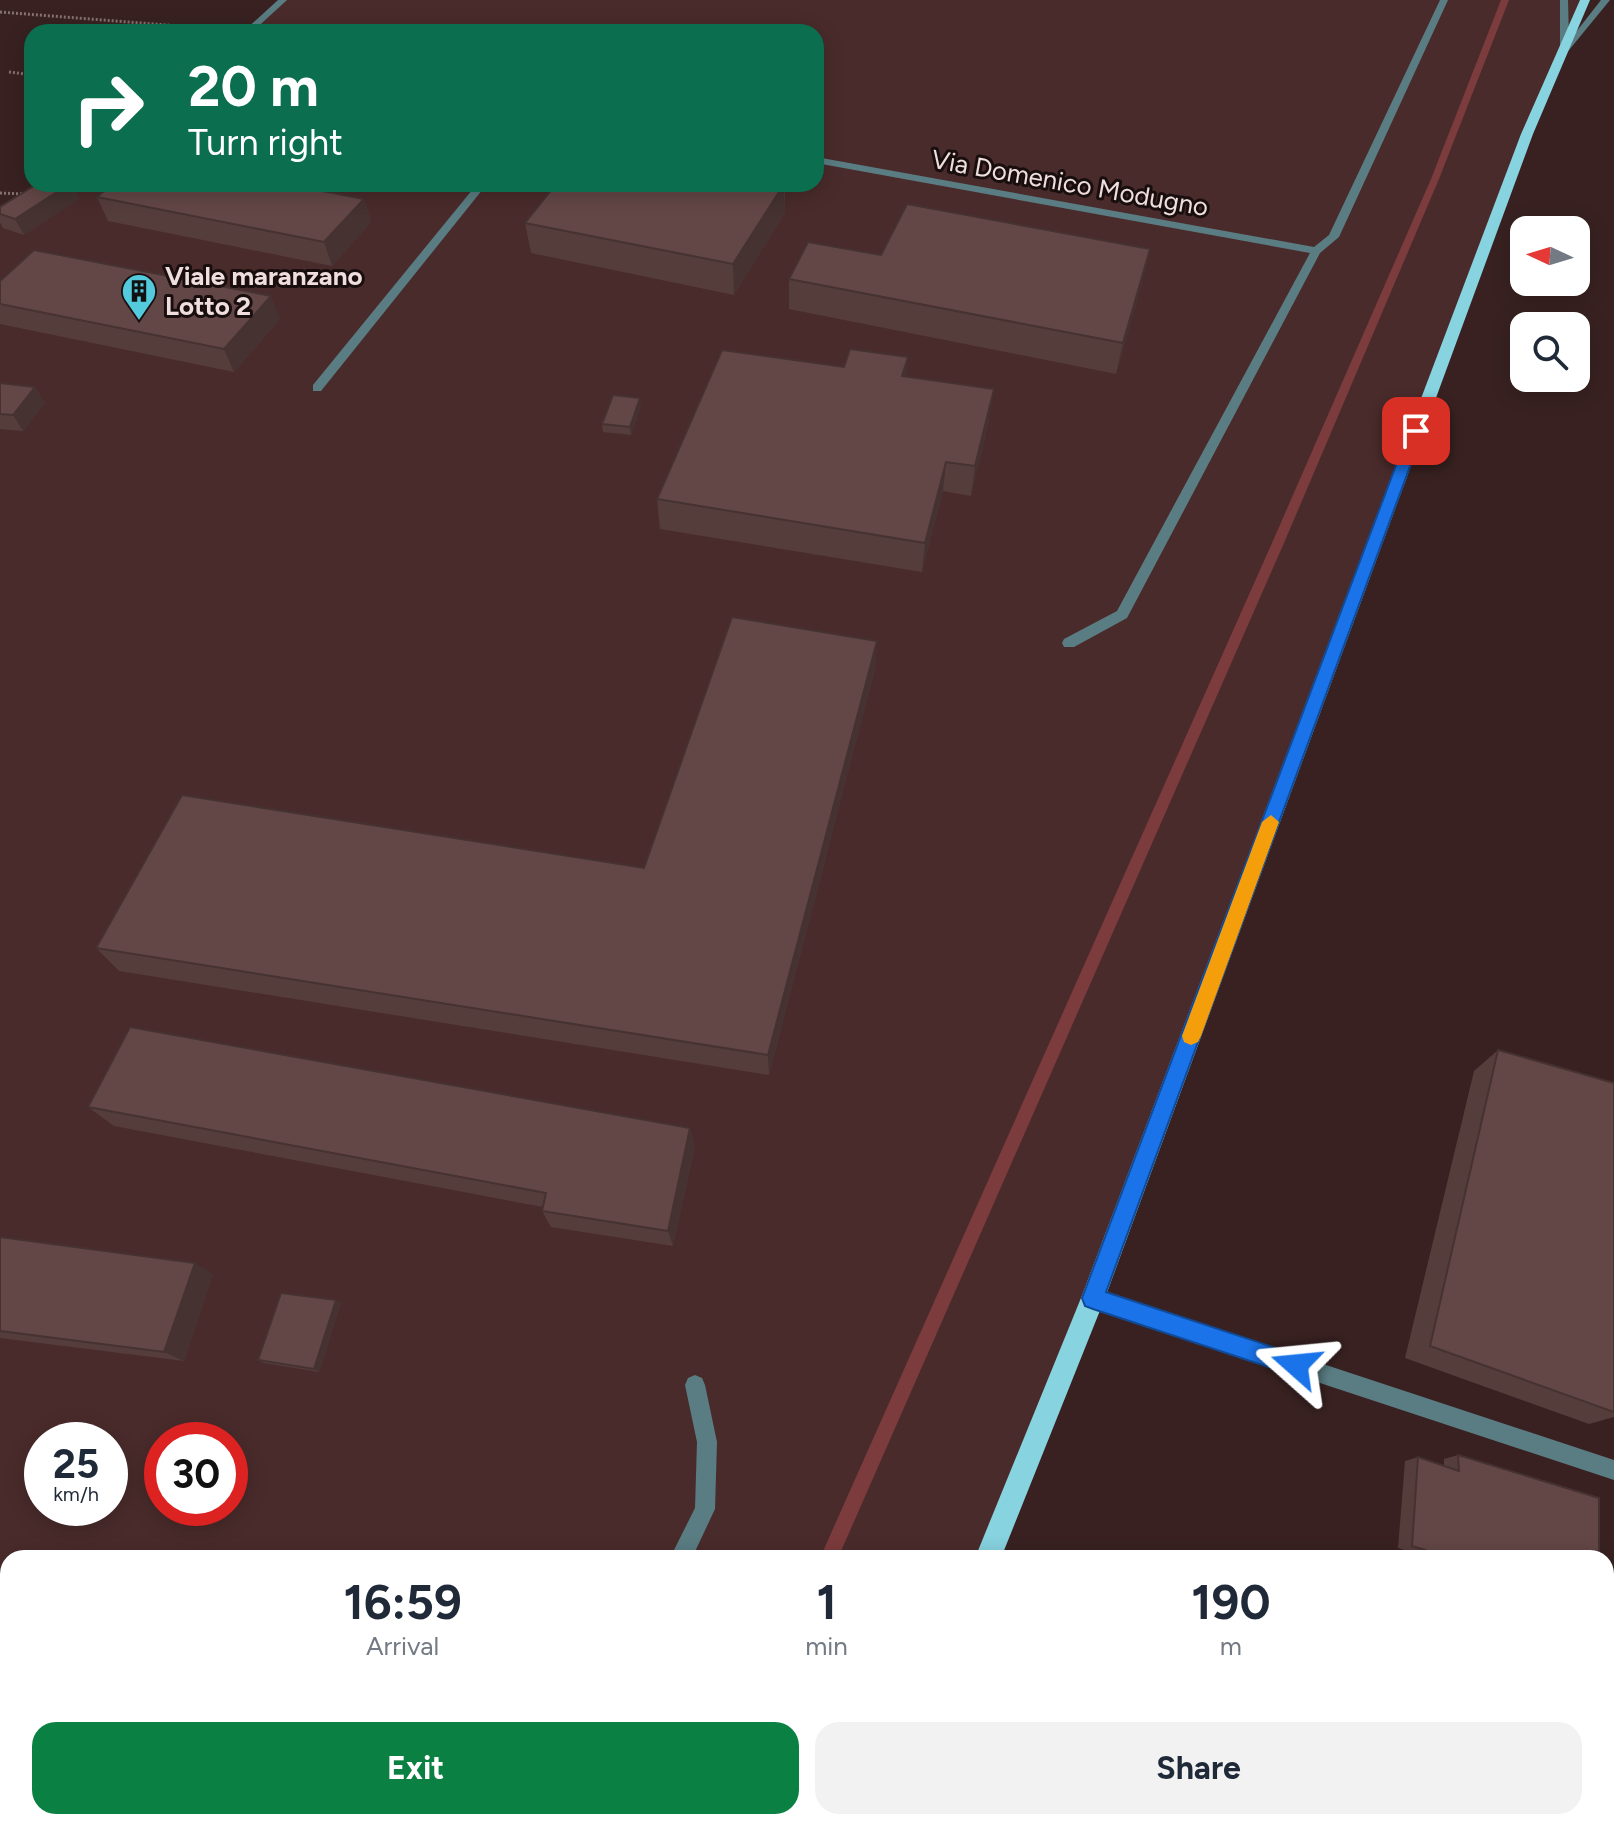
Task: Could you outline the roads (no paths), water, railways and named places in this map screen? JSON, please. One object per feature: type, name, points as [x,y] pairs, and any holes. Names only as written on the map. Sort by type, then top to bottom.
[{"type":"main road","points":[[991,1550],[1093,1298],[1527,134],[1585,0]]},
{"type":"street","points":[[256,24],[283,0]]},
{"type":"street","points":[[1069,643],[1122,614],[1316,251],[1334,237],[1444,0]]},
{"type":"street","points":[[1564,0],[1565,52]]},
{"type":"street","points":[[1565,52],[1606,0]]},
{"type":"street","name":"Via Domenico Modugno","points":[[824,161],[1316,251]]},
{"type":"street","points":[[317,388],[476,192]]},
{"type":"street","points":[[1093,1298],[1614,1470]]},
{"type":"street","points":[[685,1550],[705,1509],[707,1442],[695,1385]]},
{"type":"waterway","points":[[833,1550],[1278,543],[1435,179],[1505,0]]},
{"type":"place","name":"Viale maranzano Lotto 2","points":[[139,322]]}]
